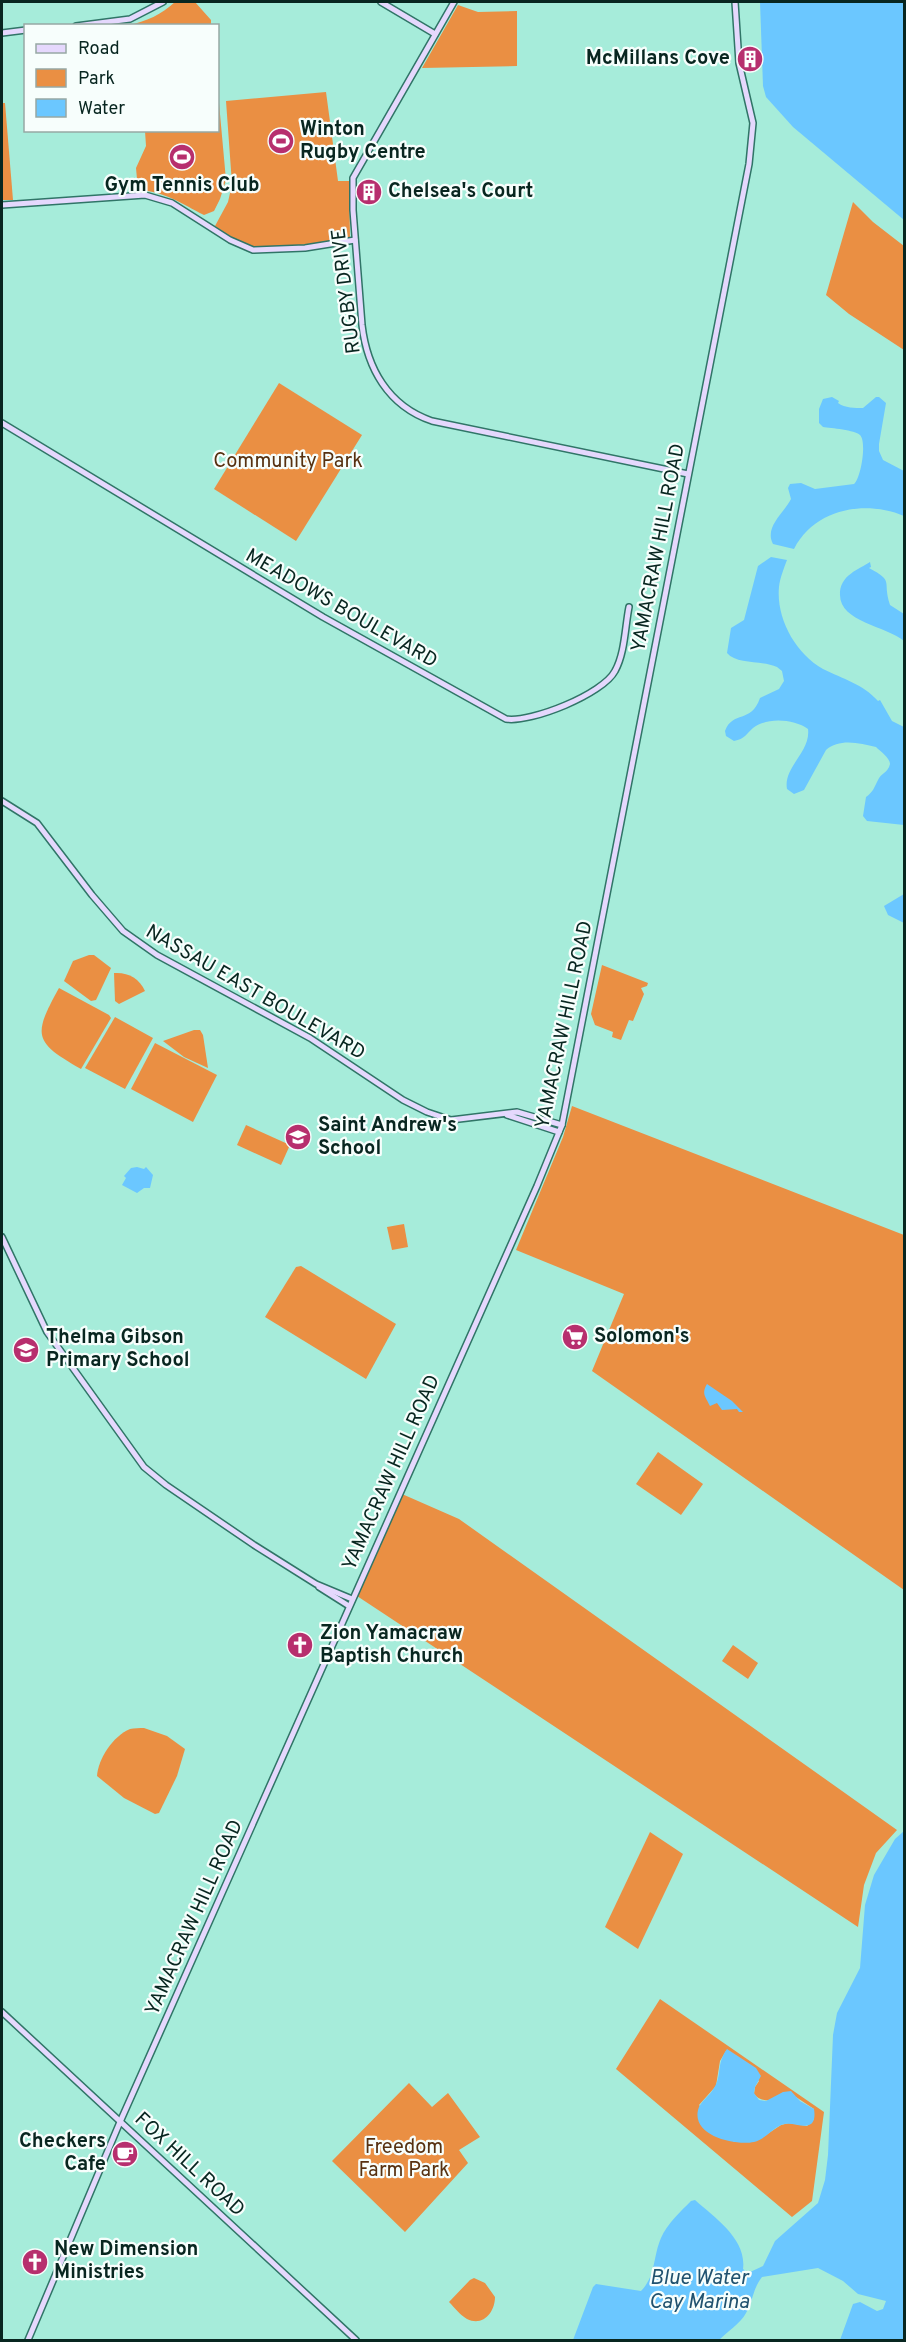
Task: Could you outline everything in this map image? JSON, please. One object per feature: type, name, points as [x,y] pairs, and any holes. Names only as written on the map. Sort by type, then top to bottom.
[{"type":"street","points":[[91,24],[130,19],[163,2]]},
{"type":"street","points":[[381,2],[435,34]]},
{"type":"street","name":"RUGBY DRIVE","points":[[454,2],[353,176],[352,194],[363,332],[367,355],[381,384],[409,411],[437,423],[688,474]]},
{"type":"street","name":"YAMACRAW HILL ROAD","points":[[28,2340],[129,2101],[562,1125],[752,148],[753,123],[739,63],[735,2]]},
{"type":"street","points":[[2,33],[24,30]]},
{"type":"street","points":[[2,205],[145,195],[172,202],[236,244],[253,249],[305,249],[355,240]]},
{"type":"street","name":"MEADOWS BOULEVARD","points":[[2,423],[323,618],[506,719],[523,719],[543,714],[588,693],[608,680],[619,661],[629,607]]},
{"type":"street","name":"NASSAU EAST BOULEVARD","points":[[2,801],[38,823],[123,932],[158,955],[310,1038],[403,1100],[427,1112],[457,1120],[526,1113],[562,1125]]},
{"type":"street","name":"NASSAU EAST BOULEVARD","points":[[506,1114],[559,1132]]},
{"type":"street","points":[[2,1238],[47,1332],[144,1467],[166,1485],[349,1606]]},
{"type":"street","points":[[316,1584],[352,1599]]},
{"type":"street","name":"FOX HILL ROAD","points":[[2,2012],[356,2340]]},
{"type":"street","points":[[105,2108],[117,2111],[125,2107],[129,2101]]},
{"type":"street","points":[[114,2137],[124,2130],[132,2133]]},
{"type":"green space","points":[[175,2],[195,2],[211,20],[211,24],[132,24],[165,10]]},
{"type":"green space","points":[[458,5],[478,12],[517,11],[517,66],[422,68]]},
{"type":"green space","name":"Winton Rugby Centre","points":[[326,92],[338,181],[349,181],[350,238],[284,247],[258,247],[239,241],[215,226],[228,202],[232,184],[226,101]]},
{"type":"green space","points":[[2,103],[5,103],[13,200],[2,200]]},
{"type":"green space","name":"Gym Tennis Club","points":[[219,103],[226,180],[214,211],[204,215],[165,195],[138,190],[136,168],[146,146],[145,132],[219,132]]},
{"type":"green space","points":[[853,202],[873,222],[904,246],[904,350],[849,314],[826,295]]},
{"type":"green space","name":"Community Park","points":[[279,383],[362,435],[296,541],[214,489]]},
{"type":"green space","points":[[94,955],[111,968],[96,1000],[91,1001],[64,981],[73,961]]},
{"type":"green space","points":[[602,965],[648,983],[647,986],[641,988],[644,994],[633,1021],[629,1020],[621,1040],[612,1037],[613,1032],[595,1025],[591,1014]]},
{"type":"green space","points":[[114,973],[132,977],[145,991],[119,1004],[115,1001]]},
{"type":"green space","points":[[59,988],[111,1018],[81,1069],[54,1052],[42,1036],[45,1017]]},
{"type":"green space","points":[[115,1017],[153,1038],[125,1089],[85,1068]]},
{"type":"green space","points":[[200,1030],[203,1035],[208,1068],[184,1057],[163,1041]]},
{"type":"green space","points":[[155,1043],[217,1075],[193,1122],[131,1089]]},
{"type":"green space","points":[[572,1106],[904,1235],[904,1590],[592,1371],[624,1294],[516,1250],[563,1137]]},
{"type":"green space","points":[[246,1125],[290,1145],[281,1165],[237,1145]]},
{"type":"green space","points":[[404,1224],[408,1247],[392,1250],[387,1227]]},
{"type":"green space","points":[[301,1266],[396,1324],[366,1379],[265,1317],[296,1267]]},
{"type":"green space","points":[[658,1452],[703,1484],[681,1515],[636,1484]]},
{"type":"green space","points":[[402,1494],[459,1519],[897,1830],[876,1853],[864,1885],[858,1927],[357,1596]]},
{"type":"green space","points":[[733,1645],[758,1663],[748,1679],[722,1661]]},
{"type":"green space","points":[[144,1728],[167,1736],[185,1749],[177,1776],[159,1813],[155,1814],[124,1798],[97,1776],[100,1762],[112,1742],[130,1729]]},
{"type":"green space","points":[[650,1832],[683,1854],[638,1949],[605,1927]]},
{"type":"green space","points":[[660,1999],[824,2112],[812,2201],[792,2217],[616,2069]],"holes":[[[726,2051],[759,2081],[754,2094],[758,2098],[773,2100],[796,2097],[814,2109],[814,2119],[807,2126],[789,2123],[781,2125],[758,2140],[734,2142],[699,2105],[716,2086],[720,2061]]]},
{"type":"green space","name":"Freedom Farm Park","points":[[409,2083],[432,2107],[448,2093],[480,2137],[459,2150],[468,2163],[405,2232],[332,2161]]},
{"type":"green space","points":[[474,2278],[485,2283],[495,2297],[490,2313],[483,2320],[478,2321],[467,2319],[449,2302]]},
{"type":"water","points":[[760,2],[904,2],[904,220],[793,127],[766,97],[763,86]]},
{"type":"water","points":[[832,397],[841,405],[850,407],[863,408],[876,397],[886,403],[879,451],[883,460],[904,471],[904,516],[874,509],[843,511],[815,524],[803,535],[794,549],[773,544],[771,532],[776,520],[791,499],[788,488],[790,484],[801,483],[815,489],[854,484],[857,480],[863,452],[860,435],[823,427],[819,423],[819,409],[823,399]]},
{"type":"water","points":[[771,557],[787,560],[782,573],[779,599],[784,622],[796,644],[804,654],[823,669],[859,686],[878,701],[880,700],[892,721],[904,727],[904,825],[867,821],[863,816],[866,797],[872,792],[890,764],[887,757],[876,747],[850,742],[831,746],[826,750],[804,790],[794,794],[787,789],[787,781],[805,745],[808,729],[788,721],[773,721],[759,724],[738,740],[734,741],[726,736],[725,731],[728,725],[752,711],[760,698],[779,689],[784,681],[782,671],[777,667],[744,661],[731,657],[727,653],[731,628],[744,620],[758,566]]},
{"type":"water","points":[[870,562],[871,567],[869,568],[885,579],[890,605],[904,614],[904,641],[856,617],[842,604],[840,595],[843,582]]},
{"type":"water","points":[[904,894],[904,923],[888,915],[884,906]]},
{"type":"water","points":[[146,1167],[153,1175],[150,1188],[144,1188],[137,1193],[122,1185],[126,1178],[124,1176],[131,1168],[144,1169]]},
{"type":"water","points":[[707,1384],[732,1401],[743,1412],[737,1409],[722,1410],[717,1403],[710,1406],[704,1393]]},
{"type":"water","name":"Blue Water Cay Marina","points":[[904,1831],[904,2340],[840,2340],[853,2304],[860,2302],[877,2311],[883,2309],[886,2301],[858,2294],[843,2281],[818,2268],[762,2277],[744,2317],[719,2340],[573,2340],[596,2284],[641,2291],[649,2279],[658,2245],[664,2233],[674,2218],[691,2201],[695,2200],[728,2230],[740,2248],[743,2269],[748,2273],[763,2266],[775,2241],[818,2203],[825,2180],[828,2155],[833,2035],[837,2013],[860,1968],[865,1905],[874,1875],[895,1839]]},
{"type":"water","points":[[727,2049],[756,2068],[761,2076],[754,2093],[759,2100],[766,2101],[783,2092],[791,2091],[800,2101],[814,2109],[812,2122],[806,2126],[781,2125],[758,2141],[746,2143],[726,2140],[708,2133],[698,2119],[698,2110],[718,2079],[721,2060]]},
{"type":"place","name":"McMillans Cove","points":[[750,59]]},
{"type":"place","name":"Winton Rugby Centre","points":[[281,141]]},
{"type":"place","name":"Gym Tennis Club","points":[[182,157]]},
{"type":"place","name":"Chelsea's Court","points":[[369,192]]},
{"type":"place","name":"Saint Andrew's School","points":[[298,1137]]},
{"type":"place","name":"Solomon's","points":[[575,1337]]},
{"type":"place","name":"Thelma Gibson Primary School","points":[[26,1350]]},
{"type":"place","name":"Zion Yamacraw Baptish Church","points":[[300,1645]]},
{"type":"place","name":"Checkers Cafe","points":[[125,2154]]},
{"type":"place","name":"New Dimension Ministries","points":[[35,2262]]}]
